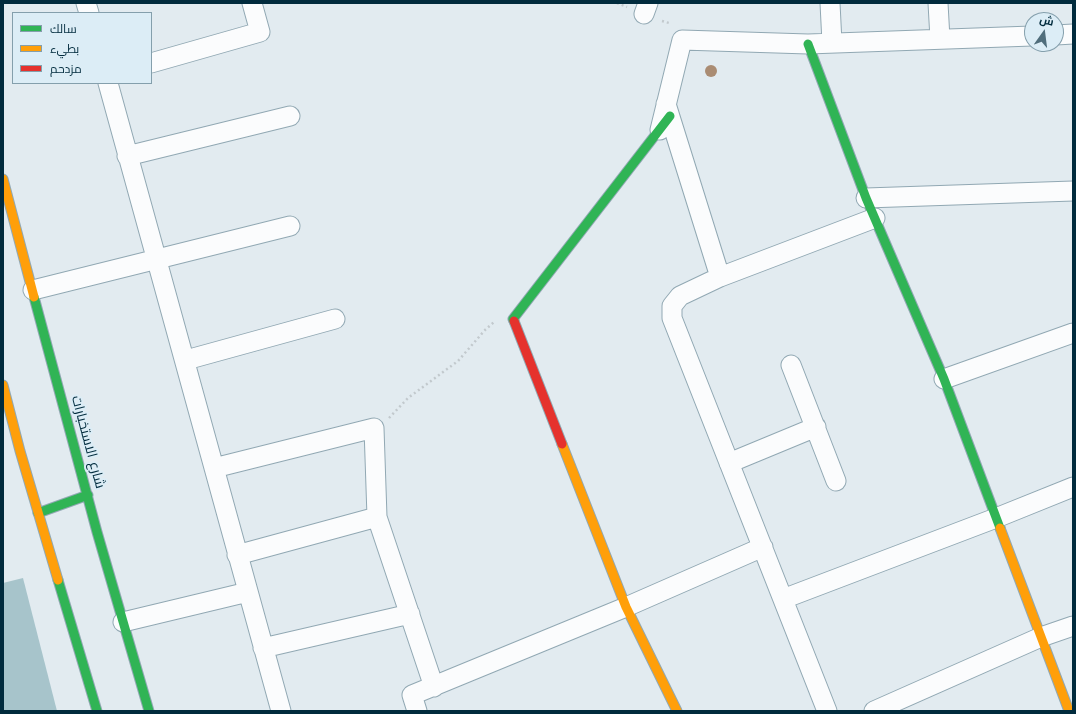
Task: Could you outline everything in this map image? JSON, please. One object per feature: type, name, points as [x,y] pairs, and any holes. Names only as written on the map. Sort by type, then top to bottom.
[{"type":"street","points":[[152,63],[260,32],[252,3]]},
{"type":"street","points":[[830,3],[832,43]]},
{"type":"street","points":[[938,3],[940,39]]},
{"type":"street","points":[[677,711],[626,607],[513,319],[665,117],[682,40],[808,44],[1024,36]]},
{"type":"street","points":[[808,44],[866,198],[944,379],[1069,711]]},
{"type":"street","points":[[108,84],[156,260],[186,360],[237,555],[281,711]]},
{"type":"street","points":[[127,156],[290,116]]},
{"type":"street","points":[[665,117],[720,277]]},
{"type":"street","name":"شارع الاستخبارات","points":[[3,179],[88,495],[149,711]]},
{"type":"street","points":[[866,198],[1073,191]]},
{"type":"street","points":[[827,711],[672,318],[672,306],[680,296],[720,277],[875,218]]},
{"type":"street","points":[[34,290],[290,226]]},
{"type":"street","points":[[186,360],[335,319]]},
{"type":"street","points":[[944,379],[1073,333]]},
{"type":"street","points":[[791,365],[836,481]]},
{"type":"street","points":[[3,386],[20,452],[97,711]]},
{"type":"street","points":[[214,468],[374,428],[377,517],[434,687]]},
{"type":"street","points":[[729,463],[816,428]]},
{"type":"street","points":[[783,599],[1073,487]]},
{"type":"street","points":[[38,513],[88,495]]},
{"type":"street","points":[[237,555],[377,517]]},
{"type":"street","points":[[417,711],[412,695],[626,607],[763,547]]},
{"type":"street","points":[[123,622],[248,592]]},
{"type":"street","points":[[263,648],[410,614]]},
{"type":"street","points":[[874,711],[1041,637],[1073,626]]},
{"type":"path","points":[[664,18],[682,40]]},
{"type":"path","points":[[374,428],[381,426],[408,398],[449,369],[495,321],[504,317],[513,319]]},
{"type":"building","points":[[23,578],[57,711],[3,711],[3,583]]},
{"type":"traffic: fast","points":[[808,44],[866,198],[944,379],[1000,528]]},
{"type":"traffic: fast","points":[[514,321],[513,319],[670,116]]},
{"type":"traffic: fast","points":[[34,297],[97,532],[149,711]]},
{"type":"traffic: fast","points":[[38,513],[88,495]]},
{"type":"traffic: fast","points":[[58,580],[97,711]]},
{"type":"traffic: slow","points":[[3,179],[34,297]]},
{"type":"traffic: slow","points":[[3,385],[20,451],[58,580]]},
{"type":"traffic: slow","points":[[562,444],[626,607],[677,711]]},
{"type":"traffic: slow","points":[[1000,528],[1069,711]]},
{"type":"traffic: jam","points":[[514,321],[562,444]]}]
